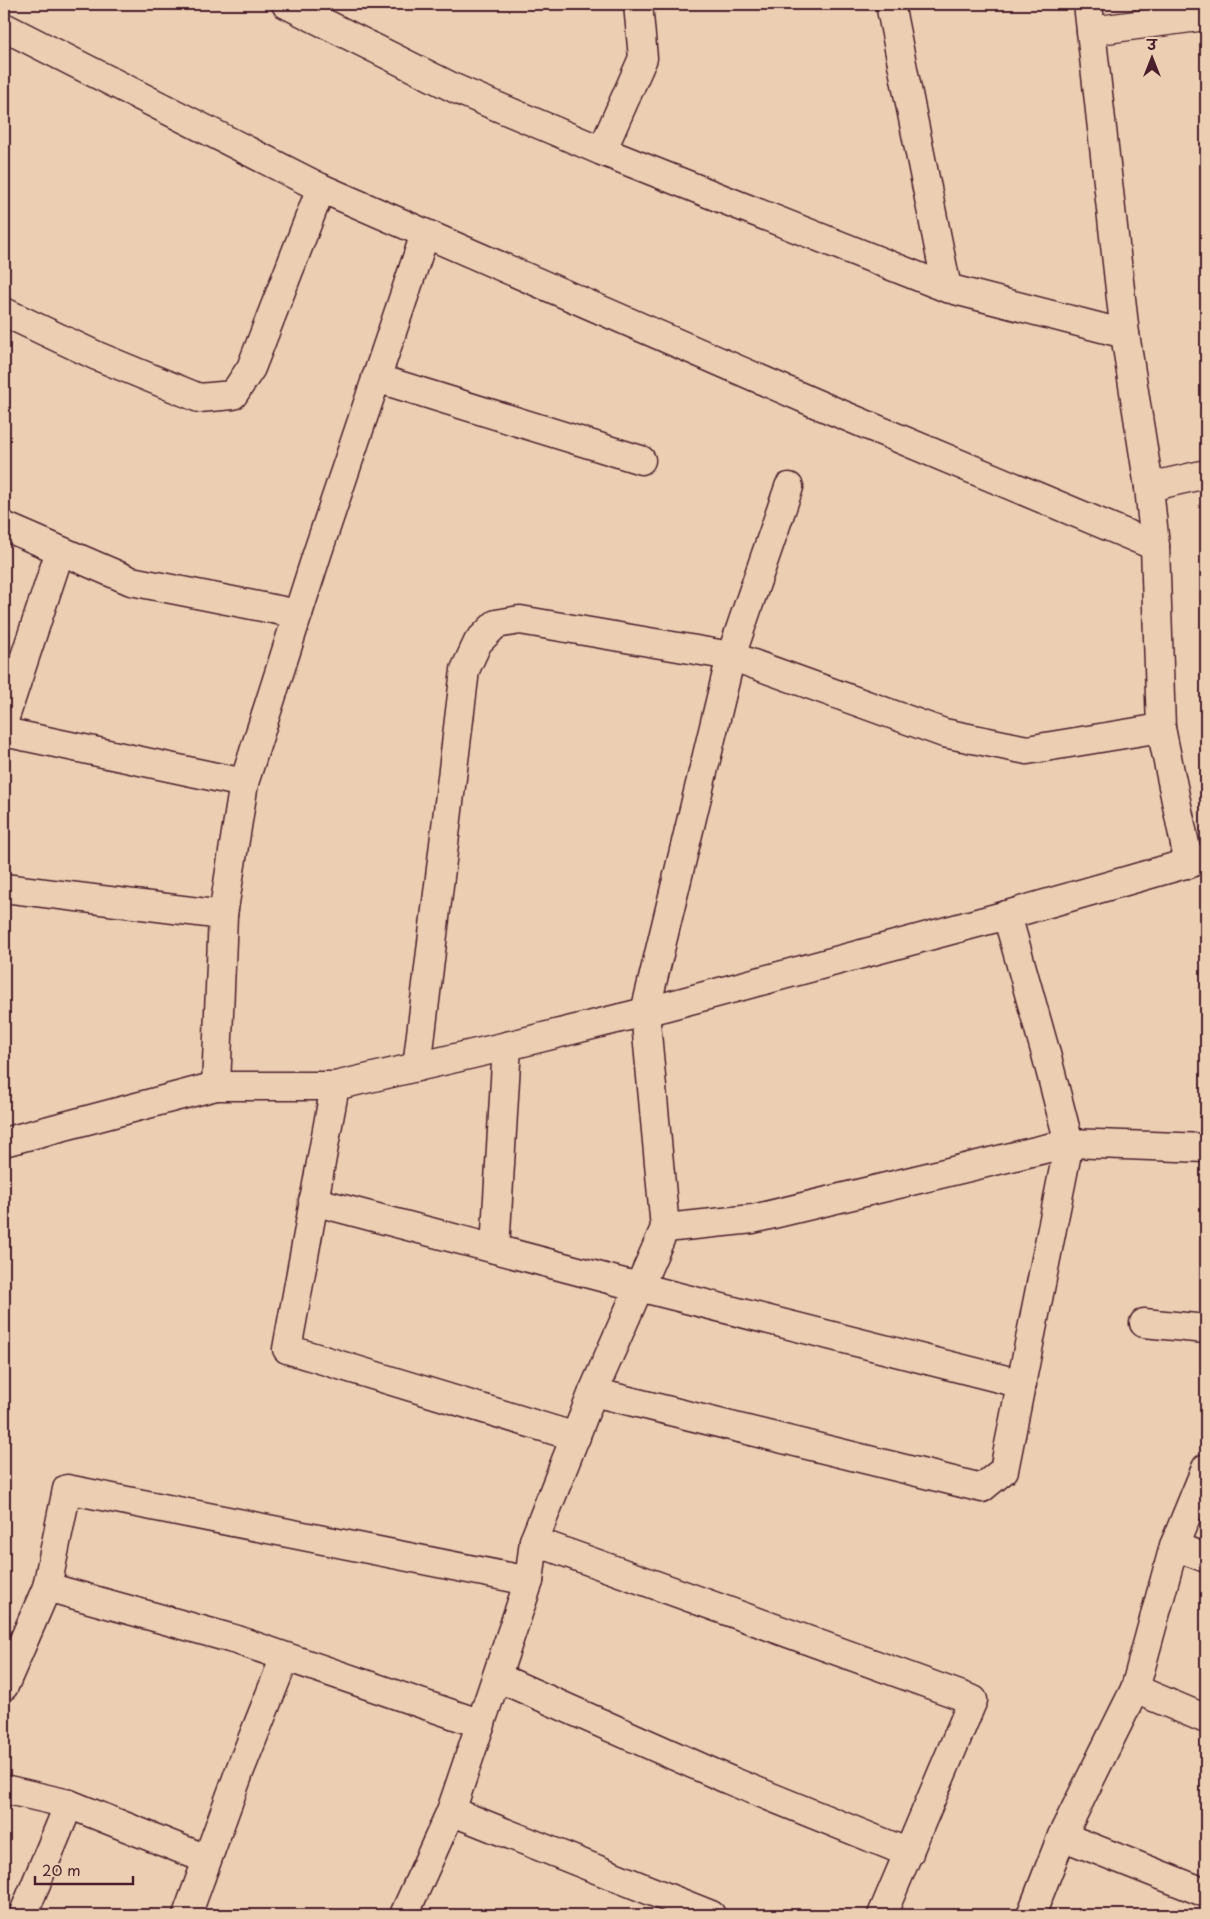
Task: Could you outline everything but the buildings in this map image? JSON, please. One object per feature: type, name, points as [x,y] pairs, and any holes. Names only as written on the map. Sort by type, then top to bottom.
[{"type":"street","points":[[286,4],[456,89],[602,152],[947,288],[1125,334]]},
{"type":"street","points":[[602,152],[643,58],[638,4]]},
{"type":"street","points":[[890,4],[947,288]]},
{"type":"street","points":[[4,1142],[216,1086],[335,1086],[507,1046],[644,1012],[1007,915],[1197,861],[1161,728],[1155,546],[1149,487],[1125,334],[1088,4]]},
{"type":"street","points":[[1091,31],[1206,16]]},
{"type":"street","points":[[4,27],[321,188],[817,404],[1155,546]]},
{"type":"street","points":[[4,312],[96,356],[199,398],[233,395],[251,368],[321,188]]},
{"type":"street","points":[[216,1086],[223,915],[244,783],[298,614],[425,234]]},
{"type":"street","points":[[376,378],[641,460]]},
{"type":"street","points":[[1149,487],[1206,474]]},
{"type":"street","points":[[404,1915],[451,1811],[529,1581],[534,1541],[592,1392],[665,1228],[644,1012],[731,656],[789,487]]},
{"type":"street","points":[[4,526],[131,581],[298,614]]},
{"type":"street","points":[[4,720],[60,551]]},
{"type":"street","points":[[417,1067],[465,670],[478,642],[496,624],[520,620],[731,656],[944,733],[1028,750],[1161,728]]},
{"type":"street","points":[[4,732],[244,783]]},
{"type":"street","points":[[4,888],[223,915]]},
{"type":"street","points":[[592,1392],[982,1488],[1004,1470],[1069,1143],[1007,915]]},
{"type":"street","points":[[495,1249],[507,1046]]},
{"type":"street","points":[[335,1086],[287,1349],[576,1437]]},
{"type":"street","points":[[665,1228],[753,1219],[1069,1143],[1206,1148]]},
{"type":"street","points":[[313,1201],[639,1287],[1022,1384]]},
{"type":"street","points":[[1144,1323],[1206,1329]]},
{"type":"street","points":[[1031,1915],[1062,1836],[1135,1689],[1174,1546],[1206,1468]]},
{"type":"street","points":[[4,1686],[46,1587],[67,1489],[529,1581]]},
{"type":"street","points":[[534,1541],[973,1700],[882,1915]]},
{"type":"street","points":[[1174,1546],[1206,1558]]},
{"type":"street","points":[[46,1587],[236,1640],[481,1724]]},
{"type":"street","points":[[187,1915],[206,1859],[285,1657]]},
{"type":"street","points":[[497,1677],[729,1780],[909,1853]]},
{"type":"street","points":[[1135,1689],[1206,1718]]},
{"type":"street","points":[[4,1789],[69,1804],[206,1859]]},
{"type":"street","points":[[23,1915],[69,1804]]},
{"type":"street","points":[[451,1811],[711,1915]]},
{"type":"street","points":[[1062,1836],[1206,1893]]}]
